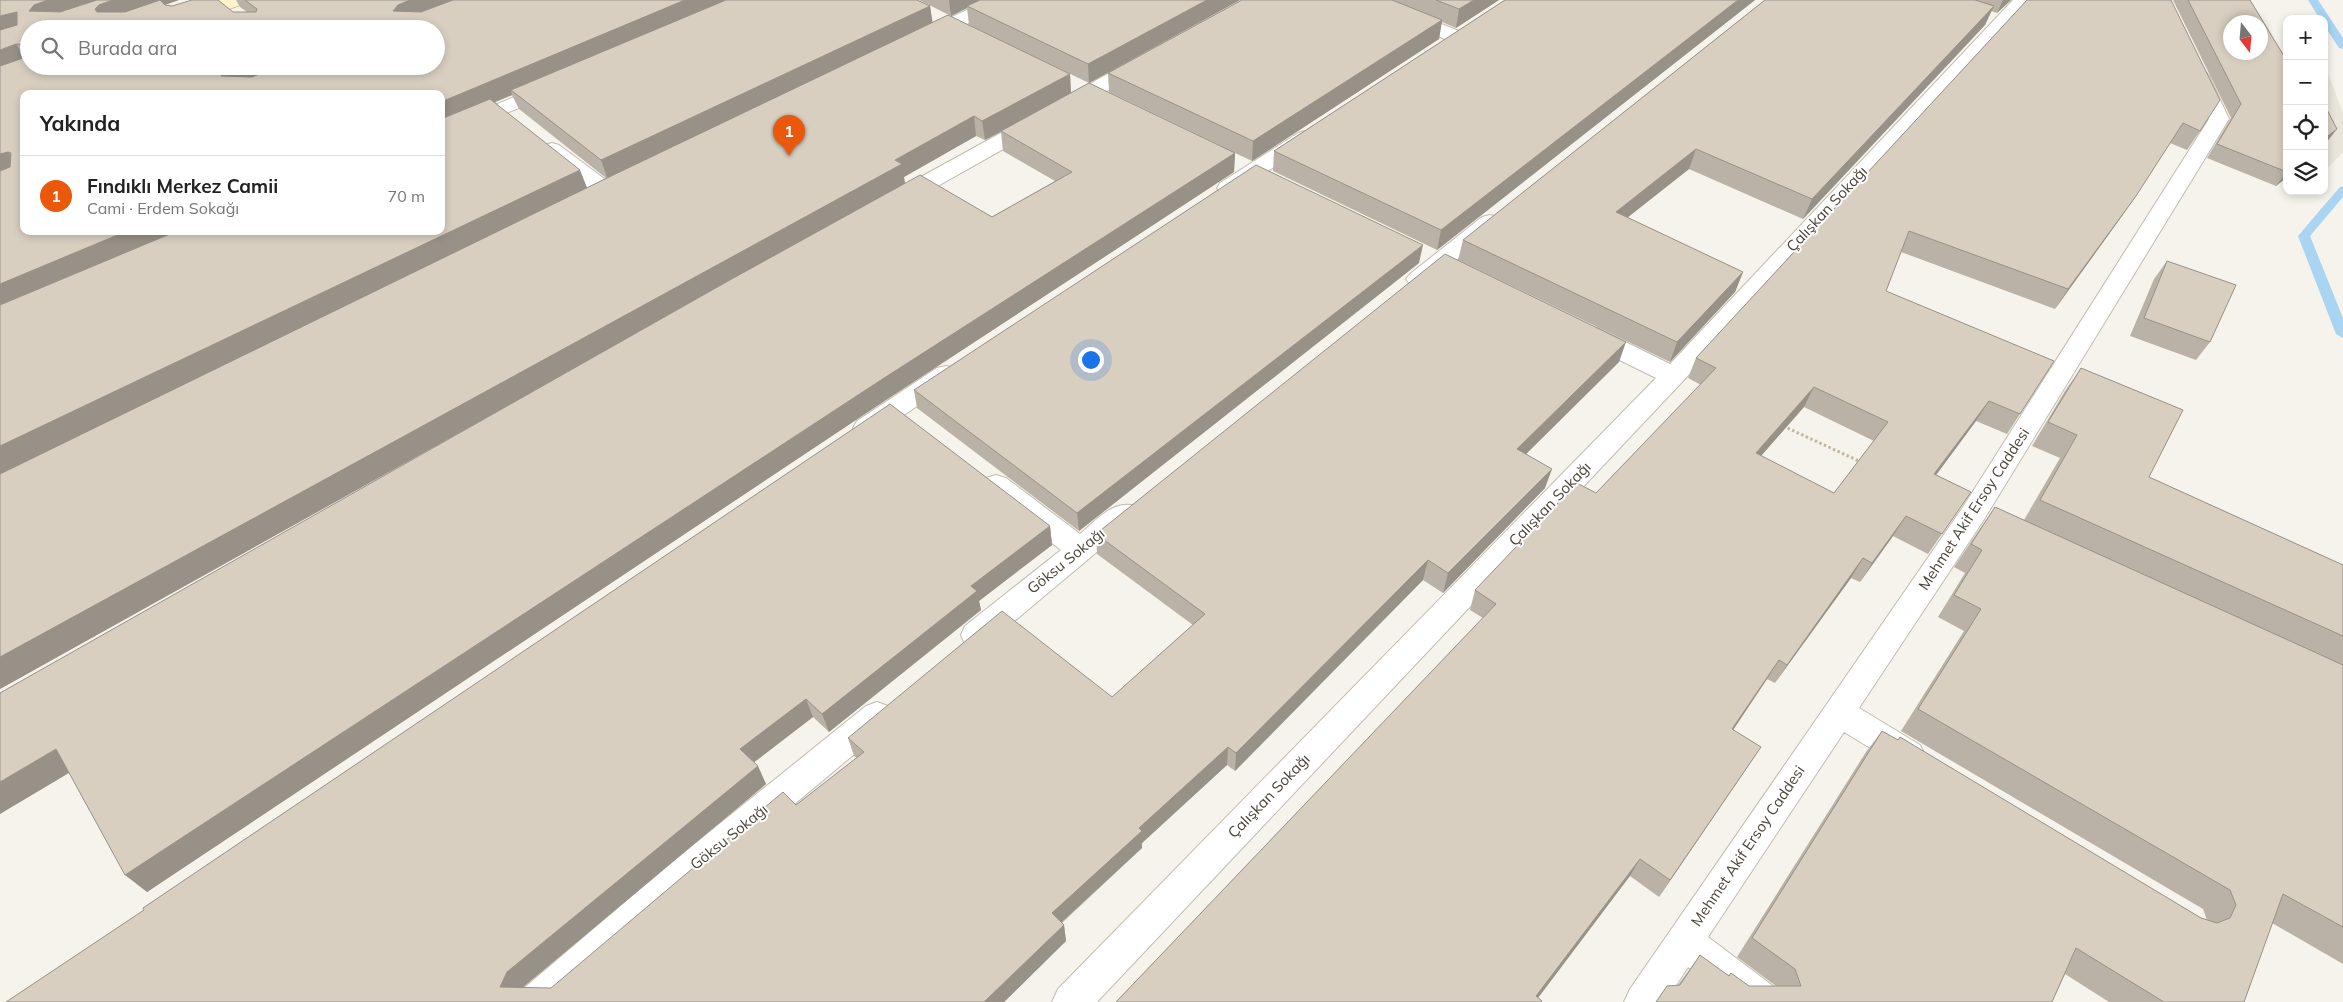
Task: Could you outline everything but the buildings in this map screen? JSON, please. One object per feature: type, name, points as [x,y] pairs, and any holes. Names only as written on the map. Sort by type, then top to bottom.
[{"type":"street","points":[[142,20],[201,0]]},
{"type":"street","points":[[906,46],[1002,0]]},
{"type":"street","points":[[1365,0],[1457,37]]},
{"type":"street","name":"Çalışkan Sokağı","points":[[1071,1002],[1673,376],[1991,19],[2023,0]]},
{"type":"street","points":[[179,20],[230,2],[244,19]]},
{"type":"street","points":[[926,12],[976,38]]},
{"type":"street","points":[[1432,54],[1481,21]]},
{"type":"street","name":"Mehmet Akif Ersoy Caddesi","points":[[1643,1002],[1973,514],[2219,120],[2186,50]]},
{"type":"street","points":[[881,208],[1164,51]]},
{"type":"street","points":[[1062,80],[1114,106]]},
{"type":"street","points":[[445,133],[509,115],[565,82]]},
{"type":"street","points":[[1211,200],[1326,124]]},
{"type":"street","points":[[539,138],[605,191]]},
{"type":"street","points":[[1402,292],[1511,205]]},
{"type":"street","points":[[1566,323],[1673,376]]},
{"type":"street","points":[[846,441],[970,358]]},
{"type":"street","points":[[896,408],[919,426]]},
{"type":"street","points":[[980,472],[1080,549]]},
{"type":"street","name":"Göksu Sokağı","points":[[958,649],[1142,500]]},
{"type":"street","points":[[1973,514],[2000,527]]},
{"type":"street","name":"Göksu Sokağı","points":[[536,1002],[683,875],[897,699]]},
{"type":"street","points":[[1838,712],[1938,772]]},
{"type":"street","points":[[1684,941],[1764,1002]]},
{"type":"path","points":[[1779,425],[1867,465]]},
{"type":"shaded area","points":[[2328,74],[2343,113],[2343,152],[2328,168]]},
{"type":"waterway","points":[[2313,0],[2343,46]]},
{"type":"waterway","points":[[2343,190],[2304,236],[2343,334]]},
{"type":"place","name":"Fındıklı Merkez Camii","points":[[789,156]]}]
